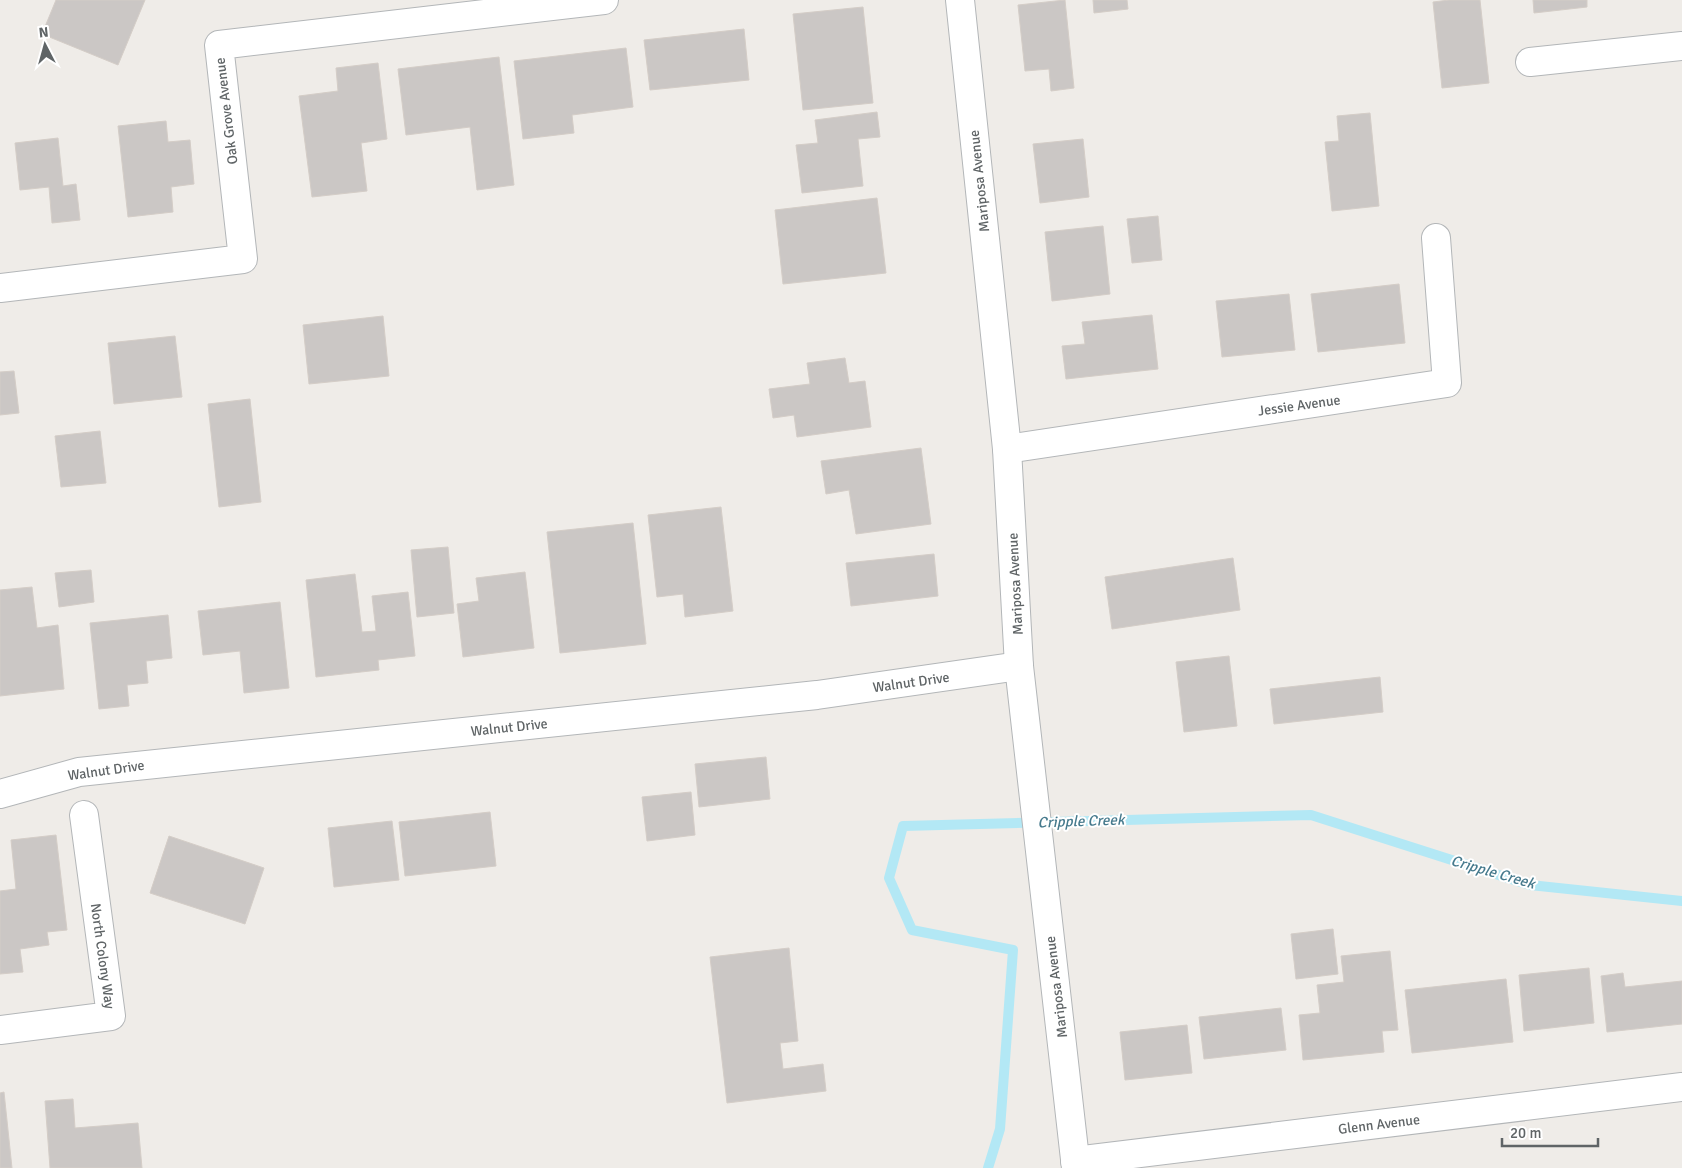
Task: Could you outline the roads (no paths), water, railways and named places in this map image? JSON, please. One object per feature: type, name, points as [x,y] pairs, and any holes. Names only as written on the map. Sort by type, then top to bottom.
[{"type":"street","name":"Oak Grove Avenue","points":[[0,288],[244,259],[218,46],[604,0]]},
{"type":"street","name":"Mariposa Avenue","points":[[960,0],[1007,449],[1019,666],[1076,1164]]},
{"type":"street","points":[[1530,62],[1682,46]]},
{"type":"street","name":"Jessie Avenue","points":[[1007,449],[1447,383],[1436,238]]},
{"type":"street","name":"Walnut Drive","points":[[0,794],[79,772],[817,695],[1019,666]]},
{"type":"street","name":"North Colony Way","points":[[0,1030],[111,1016],[84,815]]},
{"type":"street","name":"Glenn Avenue","points":[[1076,1164],[1682,1087]]},
{"type":"waterway","name":"Cripple Creek","points":[[988,1168],[1000,1129],[1013,950],[912,930],[889,878],[903,826],[1311,815],[1530,885],[1682,901]]}]
